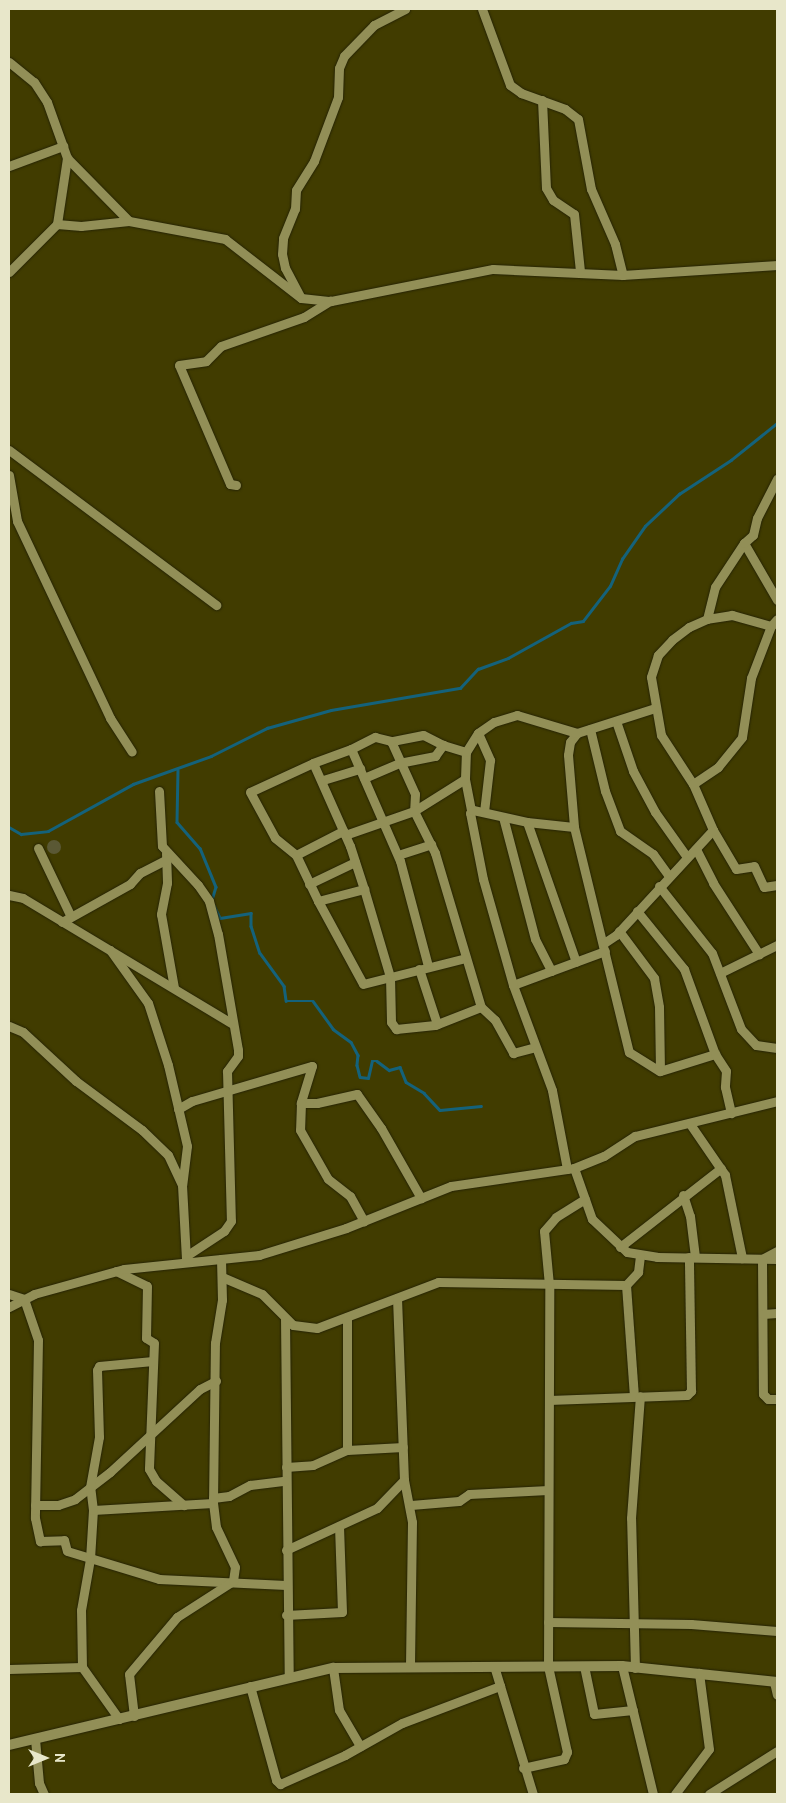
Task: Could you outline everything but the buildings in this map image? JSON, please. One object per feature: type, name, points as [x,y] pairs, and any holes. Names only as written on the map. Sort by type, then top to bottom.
[{"type":"street","points":[[301,298],[285,268],[282,254],[283,238],[295,209],[296,190],[314,162],[338,97],[339,68],[344,56],[374,25],[405,9]]},
{"type":"street","points":[[482,9],[510,85],[521,93],[565,108],[578,119],[591,189],[615,244],[623,276]]},
{"type":"street","points":[[9,62],[38,89],[47,102],[67,158],[130,221]]},
{"type":"street","points":[[542,100],[546,188],[553,200],[574,214],[580,271]]},
{"type":"street","points":[[9,166],[63,146]]},
{"type":"street","points":[[9,272],[57,224],[67,158]]},
{"type":"street","points":[[57,224],[81,226],[130,221],[225,239],[301,298],[331,300],[493,269],[580,271],[623,276],[777,265]]},
{"type":"street","points":[[236,485],[230,484],[227,479],[179,365],[206,361],[221,346],[304,317],[331,300]]},
{"type":"street","points":[[9,450],[216,605]]},
{"type":"street","points":[[9,475],[18,521],[110,718],[132,752]]},
{"type":"street","points":[[707,619],[715,587],[744,543],[753,535],[757,518],[777,479]]},
{"type":"street","points":[[744,543],[777,600]]},
{"type":"street","points":[[770,626],[732,615],[707,619],[689,627],[658,655],[651,677],[661,735],[693,784],[713,830],[736,869],[754,866],[764,887],[777,885]]},
{"type":"street","points":[[693,784],[718,767],[742,737],[751,678],[770,626],[777,619]]},
{"type":"street","points":[[655,708],[577,733],[516,715],[494,722],[478,733],[466,752],[465,779],[483,879],[513,986],[554,1099],[570,1168],[592,1219],[620,1247],[640,1255],[777,1259]]},
{"type":"street","points":[[616,721],[632,771],[655,812],[687,857]]},
{"type":"street","points":[[590,729],[605,791],[620,831],[653,854],[668,875]]},
{"type":"street","points":[[478,733],[490,760],[484,812]]},
{"type":"street","points":[[577,733],[570,742],[568,755],[574,828],[629,1052],[660,1071],[715,1054]]},
{"type":"street","points":[[466,752],[443,745],[423,735],[391,741],[375,737],[250,792],[275,838],[296,855],[309,884],[363,984],[466,958]]},
{"type":"street","points":[[391,741],[399,763],[415,794],[414,811],[430,844],[481,1007],[495,1020],[513,1053],[535,1047]]},
{"type":"street","points":[[364,778],[399,763],[435,756],[443,745]]},
{"type":"street","points":[[351,749],[398,855],[437,1024]]},
{"type":"street","points":[[313,763],[323,780],[364,890],[390,977],[390,1013],[396,1029],[437,1024],[481,1007]]},
{"type":"street","points":[[323,780],[360,768]]},
{"type":"street","points":[[296,855],[344,833],[414,811],[465,779]]},
{"type":"street","points":[[159,790],[162,846],[166,856],[167,883],[161,914],[174,988]]},
{"type":"street","points":[[471,810],[527,822],[574,828]]},
{"type":"street","points":[[503,817],[535,939],[551,971]]},
{"type":"street","points":[[527,822],[576,962]]},
{"type":"street","points":[[513,986],[576,962],[604,947],[668,875],[713,830]]},
{"type":"street","points":[[398,855],[430,844]]},
{"type":"street","points":[[38,848],[66,920]]},
{"type":"street","points":[[696,849],[718,890],[759,954]]},
{"type":"street","points":[[66,920],[166,856]]},
{"type":"street","points":[[166,856],[198,885],[209,901],[218,934],[238,1056],[227,1071],[231,1221],[224,1231],[186,1259]]},
{"type":"street","points":[[309,884],[355,862]]},
{"type":"street","points":[[659,886],[712,953],[741,1029],[756,1045],[777,1048]]},
{"type":"street","points":[[318,901],[364,890]]},
{"type":"street","points":[[9,895],[23,898],[66,920],[110,950],[231,1022]]},
{"type":"street","points":[[638,911],[680,962],[715,1054],[726,1071],[725,1087],[731,1113]]},
{"type":"street","points":[[619,931],[654,978],[658,1007],[660,1071]]},
{"type":"street","points":[[720,973],[777,945]]},
{"type":"street","points":[[110,950],[148,1003],[178,1109],[187,1146],[182,1186],[186,1259]]},
{"type":"street","points":[[9,1026],[23,1032],[76,1081],[142,1130],[168,1155],[182,1186]]},
{"type":"street","points":[[178,1109],[192,1101],[311,1065],[313,1069],[301,1103],[302,1135],[328,1179],[350,1196],[364,1221]]},
{"type":"street","points":[[301,1103],[317,1103],[357,1094],[381,1128],[421,1198]]},
{"type":"street","points":[[9,1307],[24,1298],[116,1271],[186,1259],[222,1259],[259,1255],[364,1221],[460,1184],[570,1168],[604,1156],[634,1136],[690,1124],[777,1101]]},
{"type":"street","points":[[690,1124],[721,1168],[729,1186],[742,1258]]},
{"type":"street","points":[[620,1247],[721,1168]]},
{"type":"street","points":[[548,1400],[637,1396],[682,1397],[691,1391],[692,1257],[690,1216],[683,1196]]},
{"type":"street","points":[[523,1768],[564,1760],[566,1756],[548,1666],[549,1285],[544,1231],[547,1225],[584,1199]]},
{"type":"street","points":[[762,1259],[777,1251]]},
{"type":"street","points":[[222,1278],[262,1294],[285,1318],[302,1328],[317,1328],[438,1282],[626,1285],[638,1272],[640,1255]]},
{"type":"street","points":[[222,1259],[221,1313],[215,1343],[213,1501],[216,1527],[234,1560],[233,1581]]},
{"type":"street","points":[[762,1259],[763,1394],[768,1399],[777,1399]]},
{"type":"street","points":[[116,1271],[147,1286],[146,1338],[154,1344],[150,1434],[151,1474],[184,1505]]},
{"type":"street","points":[[626,1285],[637,1396],[631,1518],[635,1624],[634,1668]]},
{"type":"street","points":[[9,1294],[24,1298]]},
{"type":"street","points":[[24,1298],[38,1340],[35,1505],[40,1542],[64,1540],[67,1551],[159,1579],[286,1585]]},
{"type":"street","points":[[397,1298],[404,1480],[411,1505],[410,1667]]},
{"type":"street","points":[[763,1314],[777,1313]]},
{"type":"street","points":[[347,1317],[347,1450]]},
{"type":"street","points":[[285,1318],[286,1615],[290,1676]]},
{"type":"street","points":[[119,1718],[82,1667],[81,1610],[90,1559],[93,1510],[90,1488],[98,1437],[97,1367],[153,1362]]},
{"type":"street","points":[[35,1505],[67,1504],[90,1488],[200,1389],[216,1381]]},
{"type":"street","points":[[286,1467],[312,1465],[347,1450],[403,1447]]},
{"type":"street","points":[[286,1550],[377,1508],[404,1480]]},
{"type":"street","points":[[93,1510],[184,1505],[213,1501],[229,1496],[250,1485],[285,1481]]},
{"type":"street","points":[[411,1505],[459,1501],[469,1494],[548,1490]]},
{"type":"street","points":[[286,1615],[342,1612],[339,1526]]},
{"type":"street","points":[[134,1716],[129,1677],[131,1671],[177,1617],[233,1581]]},
{"type":"street","points":[[548,1622],[777,1631]]},
{"type":"street","points":[[494,1666],[523,1768],[533,1794]]},
{"type":"street","points":[[584,1666],[594,1714],[633,1710]]},
{"type":"street","points":[[622,1666],[653,1794]]},
{"type":"street","points":[[9,1745],[134,1716],[290,1676],[333,1668],[622,1666],[776,1682],[777,1695]]},
{"type":"street","points":[[9,1669],[82,1667]]},
{"type":"street","points":[[333,1668],[339,1710],[360,1746]]},
{"type":"street","points":[[675,1794],[709,1749],[699,1673]]},
{"type":"street","points":[[250,1686],[277,1782],[360,1746],[402,1724],[500,1686]]},
{"type":"street","points":[[38,1738],[39,1783],[44,1794]]},
{"type":"street","points":[[709,1794],[777,1751]]},
{"type":"shaded area","points":[[54,840],[59,842],[61,847],[59,852],[54,854],[49,852],[47,847],[49,842]]},
{"type":"waterway","points":[[9,827],[21,834],[48,831],[133,784],[211,756],[267,728],[331,710],[460,688],[478,669],[508,658],[571,623],[583,621],[610,586],[622,559],[645,526],[679,494],[731,460],[777,423]]},
{"type":"waterway","points":[[178,770],[177,822],[200,848],[216,887],[212,900]]},
{"type":"waterway","points":[[214,905],[220,918],[251,913],[251,926],[260,953],[284,986],[286,1001],[313,1001],[333,1029],[351,1042],[358,1055],[357,1065],[360,1077],[368,1078],[372,1061],[377,1061],[389,1070],[400,1067],[406,1082],[424,1093],[440,1110],[481,1106]]}]
